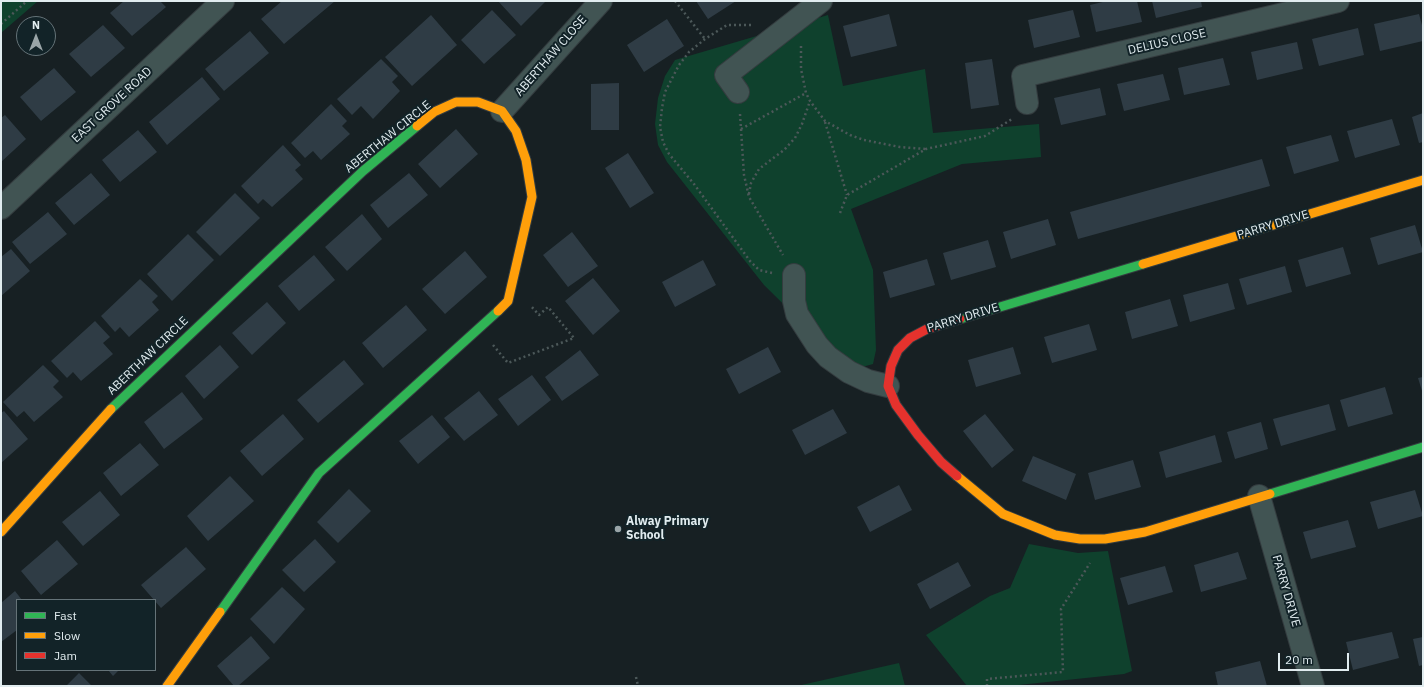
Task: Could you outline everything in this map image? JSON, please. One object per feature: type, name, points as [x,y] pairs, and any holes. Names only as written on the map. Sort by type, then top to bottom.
[{"type":"street","name":"EAST GROVE ROAD","points":[[1,208],[223,1]]},
{"type":"street","name":"ABERTHAW CLOSE","points":[[502,111],[601,1]]},
{"type":"street","points":[[738,92],[726,75],[794,33],[821,1]]},
{"type":"street","name":"DELIUS CLOSE","points":[[1027,103],[1023,76],[1338,1]]},
{"type":"street","name":"ABERTHAW CIRCLE","points":[[1,532],[108,411],[363,171],[434,112],[456,102],[478,102],[502,111]]},
{"type":"street","points":[[167,686],[319,473],[508,301],[513,285],[532,197],[526,160],[516,131],[502,111]]},
{"type":"street","name":"PARRY DRIVE","points":[[888,386],[891,366],[898,350],[910,338],[927,329],[1423,180]]},
{"type":"street","points":[[792,270],[794,301],[797,314],[816,345],[828,357],[849,372],[868,381],[888,386],[896,405],[936,457],[984,500],[1003,514],[1027,525],[1055,535],[1080,540],[1105,539],[1146,532],[1259,496],[1423,447]]},
{"type":"street","name":"PARRY DRIVE","points":[[1259,496],[1313,686]]},
{"type":"path","points":[[1,24],[28,1]]},
{"type":"path","points":[[674,1],[705,39]]},
{"type":"path","points":[[738,92],[744,175],[748,197],[792,270],[770,273],[759,270],[750,261],[694,184],[669,154],[663,142],[660,127],[665,92],[679,65],[689,52],[705,39],[727,25],[794,33],[806,93],[825,121],[847,195],[840,213]]},
{"type":"path","points":[[741,129],[806,93]]},
{"type":"path","points":[[748,197],[752,183],[759,169],[784,150],[795,138],[802,124],[810,101]]},
{"type":"path","points":[[825,121],[850,135],[864,140],[900,147],[926,149],[985,136],[1004,125],[1018,114],[1027,103]]},
{"type":"path","points":[[847,195],[926,149]]},
{"type":"path","points":[[478,328],[508,363],[574,338],[548,307],[539,315],[513,285]]},
{"type":"path","points":[[987,686],[987,679],[1064,672],[1061,609],[1105,539]]},
{"type":"path","points":[[636,677],[638,686]]},
{"type":"green space","points":[[1,1],[38,1],[21,16],[16,16],[16,20],[1,33]]},
{"type":"green space","points":[[828,15],[843,86],[925,69],[933,133],[1039,124],[1041,157],[962,164],[851,209],[873,270],[876,350],[873,364],[862,367],[829,349],[764,285],[667,162],[658,145],[655,124],[658,98],[665,76],[675,60]]},
{"type":"green space","points":[[1029,544],[1078,553],[1108,551],[1132,671],[1124,674],[1009,686],[967,686],[926,635],[990,596],[1010,588]]},
{"type":"green space","points":[[899,663],[905,686],[797,686]]},
{"type":"building","points":[[124,1],[160,1],[166,7],[132,36],[110,13]]},
{"type":"building","points":[[282,1],[335,1],[284,44],[261,19]]},
{"type":"building","points":[[498,1],[546,1],[521,26]]},
{"type":"building","points":[[696,1],[736,1],[708,19]]},
{"type":"building","points":[[1107,1],[1137,1],[1142,22],[1096,32],[1090,5]]},
{"type":"building","points":[[1152,1],[1201,1],[1202,7],[1156,18]]},
{"type":"building","points":[[492,10],[516,35],[484,64],[461,40]]},
{"type":"building","points":[[1073,10],[1080,37],[1034,48],[1028,20]]},
{"type":"building","points":[[889,14],[897,46],[851,57],[843,26]]},
{"type":"building","points":[[1419,14],[1423,29],[1423,41],[1380,51],[1374,24]]},
{"type":"building","points":[[431,15],[457,45],[412,86],[385,57]]},
{"type":"building","points":[[667,19],[684,46],[644,72],[627,45]]},
{"type":"building","points":[[103,25],[125,48],[91,77],[69,54]]},
{"type":"building","points":[[1358,28],[1364,55],[1319,66],[1312,39]]},
{"type":"building","points":[[250,31],[269,53],[224,91],[205,69]]},
{"type":"building","points":[[1297,42],[1303,69],[1257,80],[1251,52]]},
{"type":"building","points":[[1223,58],[1230,85],[1184,95],[1178,68]]},
{"type":"building","points":[[381,59],[398,76],[392,82],[400,91],[373,119],[361,106],[352,115],[337,99]]},
{"type":"building","points":[[992,59],[999,105],[971,109],[965,63]]},
{"type":"building","points":[[54,68],[76,92],[41,121],[20,97]]},
{"type":"building","points":[[1163,74],[1170,100],[1124,111],[1117,84]]},
{"type":"building","points":[[202,77],[220,99],[167,145],[149,122]]},
{"type":"building","points":[[619,83],[619,130],[591,130],[591,84]]},
{"type":"building","points":[[1100,88],[1106,115],[1061,125],[1054,98]]},
{"type":"building","points":[[331,104],[347,121],[342,126],[350,134],[321,160],[313,151],[305,158],[291,143]]},
{"type":"building","points":[[1423,113],[1423,142],[1419,143],[1412,117]]},
{"type":"building","points":[[5,115],[26,139],[1,162],[1,118]]},
{"type":"building","points":[[1392,119],[1400,145],[1355,158],[1347,131]]},
{"type":"building","points":[[456,129],[478,154],[440,188],[418,164]]},
{"type":"building","points":[[138,130],[157,152],[120,182],[102,160]]},
{"type":"building","points":[[1331,135],[1339,161],[1294,174],[1286,147]]},
{"type":"building","points":[[283,145],[301,165],[295,170],[303,179],[272,207],[263,199],[258,204],[241,186]]},
{"type":"building","points":[[628,153],[654,193],[630,208],[605,168]]},
{"type":"building","points":[[1262,159],[1270,186],[1078,239],[1070,212]]},
{"type":"building","points":[[91,173],[110,195],[74,225],[55,203]]},
{"type":"building","points":[[409,173],[428,195],[388,228],[370,205]]},
{"type":"building","points":[[235,193],[260,218],[220,256],[196,232]]},
{"type":"building","points":[[48,212],[67,234],[30,264],[12,242]]},
{"type":"building","points":[[362,214],[382,239],[347,271],[325,247]]},
{"type":"building","points":[[1048,219],[1056,245],[1011,259],[1003,232]]},
{"type":"building","points":[[1415,225],[1423,252],[1378,265],[1370,238]]},
{"type":"building","points":[[572,232],[598,266],[568,287],[543,255]]},
{"type":"building","points":[[188,234],[214,260],[172,301],[147,274]]},
{"type":"building","points":[[988,240],[996,267],[951,280],[943,253]]},
{"type":"building","points":[[1343,247],[1351,274],[1306,287],[1298,260]]},
{"type":"building","points":[[11,249],[30,271],[1,296],[1,257]]},
{"type":"building","points":[[465,251],[487,277],[445,314],[422,289]]},
{"type":"building","points":[[314,255],[335,280],[299,311],[278,286]]},
{"type":"building","points":[[927,259],[935,285],[890,298],[883,272]]},
{"type":"building","points":[[703,260],[716,285],[675,307],[662,282]]},
{"type":"building","points":[[1285,266],[1292,292],[1247,305],[1239,279]]},
{"type":"building","points":[[593,278],[620,311],[593,335],[565,301]]},
{"type":"building","points":[[140,279],[158,296],[152,302],[159,310],[129,337],[120,327],[115,332],[101,316]]},
{"type":"building","points":[[1228,283],[1235,309],[1190,322],[1183,295]]},
{"type":"building","points":[[1170,299],[1178,326],[1132,339],[1125,312]]},
{"type":"building","points":[[267,302],[286,323],[252,355],[232,333]]},
{"type":"building","points":[[406,305],[427,330],[383,368],[362,343]]},
{"type":"building","points":[[95,321],[110,337],[103,343],[113,354],[81,381],[73,372],[67,378],[51,361]]},
{"type":"building","points":[[1089,324],[1097,350],[1052,363],[1044,337]]},
{"type":"building","points":[[220,345],[239,367],[204,399],[185,376]]},
{"type":"building","points":[[768,347],[781,372],[739,394],[726,369]]},
{"type":"building","points":[[1013,347],[1021,374],[976,387],[968,360]]},
{"type":"building","points":[[580,350],[599,375],[562,401],[545,377]]},
{"type":"building","points":[[344,360],[364,384],[318,423],[297,400]]},
{"type":"building","points":[[43,365],[59,381],[53,387],[63,397],[34,422],[24,411],[17,417],[3,402]]},
{"type":"building","points":[[532,375],[551,400],[518,426],[498,399]]},
{"type":"building","points":[[1423,377],[1423,394],[1418,378]]},
{"type":"building","points":[[1385,387],[1393,414],[1348,427],[1340,400]]},
{"type":"building","points":[[479,391],[498,415],[464,441],[444,418]]},
{"type":"building","points":[[182,392],[203,419],[164,449],[144,422]]},
{"type":"building","points":[[1329,404],[1336,430],[1281,446],[1273,419]]},
{"type":"building","points":[[833,409],[847,433],[805,455],[792,430]]},
{"type":"building","points":[[4,411],[28,439],[1,463],[1,413]]},
{"type":"building","points":[[283,414],[304,439],[262,476],[240,451]]},
{"type":"building","points":[[985,414],[1014,450],[992,468],[963,431]]},
{"type":"building","points":[[432,415],[450,437],[418,464],[399,441]]},
{"type":"building","points":[[1261,422],[1268,449],[1235,459],[1227,432]]},
{"type":"building","points":[[1215,435],[1222,462],[1166,478],[1159,452]]},
{"type":"building","points":[[140,443],[159,465],[121,496],[103,473]]},
{"type":"building","points":[[1033,456],[1076,474],[1066,500],[1022,481]]},
{"type":"building","points":[[1133,460],[1141,487],[1095,500],[1088,473]]},
{"type":"building","points":[[230,476],[254,501],[208,541],[187,516]]},
{"type":"building","points":[[899,485],[912,510],[870,532],[857,507]]},
{"type":"building","points":[[349,489],[371,511],[338,543],[317,522]]},
{"type":"building","points":[[1415,490],[1423,516],[1378,529],[1370,502]]},
{"type":"building","points":[[100,491],[120,515],[83,546],[62,522]]},
{"type":"building","points":[[1348,520],[1356,547],[1311,559],[1303,532]]},
{"type":"building","points":[[315,539],[336,562],[304,592],[282,570]]},
{"type":"building","points":[[57,540],[78,564],[41,595],[21,571]]},
{"type":"building","points":[[186,547],[206,569],[161,608],[156,602],[156,599],[153,599],[141,585]]},
{"type":"building","points":[[1238,552],[1247,579],[1201,592],[1194,565]]},
{"type":"building","points":[[958,562],[971,586],[930,609],[917,584]]},
{"type":"building","points":[[1165,566],[1173,592],[1128,605],[1120,578]]},
{"type":"building","points":[[282,587],[305,609],[274,644],[250,619]]},
{"type":"building","points":[[15,591],[21,599],[16,599],[16,631],[1,642],[1,603]]},
{"type":"building","points":[[1392,632],[1399,658],[1353,670],[1346,642]]},
{"type":"building","points":[[251,636],[270,658],[238,686],[234,686],[217,666]]},
{"type":"building","points":[[1423,637],[1423,665],[1419,666],[1413,639]]},
{"type":"building","points":[[1260,661],[1267,686],[1218,686],[1215,672]]},
{"type":"building","points":[[109,671],[118,671],[113,676]]},
{"type":"building","points":[[79,673],[92,686],[66,686]]},
{"type":"traffic: fast","points":[[111,409],[363,171],[417,126]]},
{"type":"traffic: fast","points":[[960,319],[1143,264]]},
{"type":"traffic: fast","points":[[220,612],[319,473],[498,311]]},
{"type":"traffic: fast","points":[[1270,494],[1423,447]]},
{"type":"traffic: slow","points":[[417,126],[434,112],[456,102],[478,102],[502,111],[516,131],[526,160],[532,197],[508,301],[498,311]]},
{"type":"traffic: slow","points":[[1143,264],[1423,180]]},
{"type":"traffic: slow","points":[[1,532],[111,409]]},
{"type":"traffic: slow","points":[[957,476],[1003,514],[1055,535],[1080,539],[1105,539],[1145,532],[1270,494]]},
{"type":"traffic: slow","points":[[167,686],[220,612]]},
{"type":"traffic: jam","points":[[957,476],[941,462],[918,435],[896,405],[888,386],[891,366],[898,350],[910,338],[927,329],[960,319]]},
{"type":"place","name":"Alway Primary School","points":[[618,529]]}]
